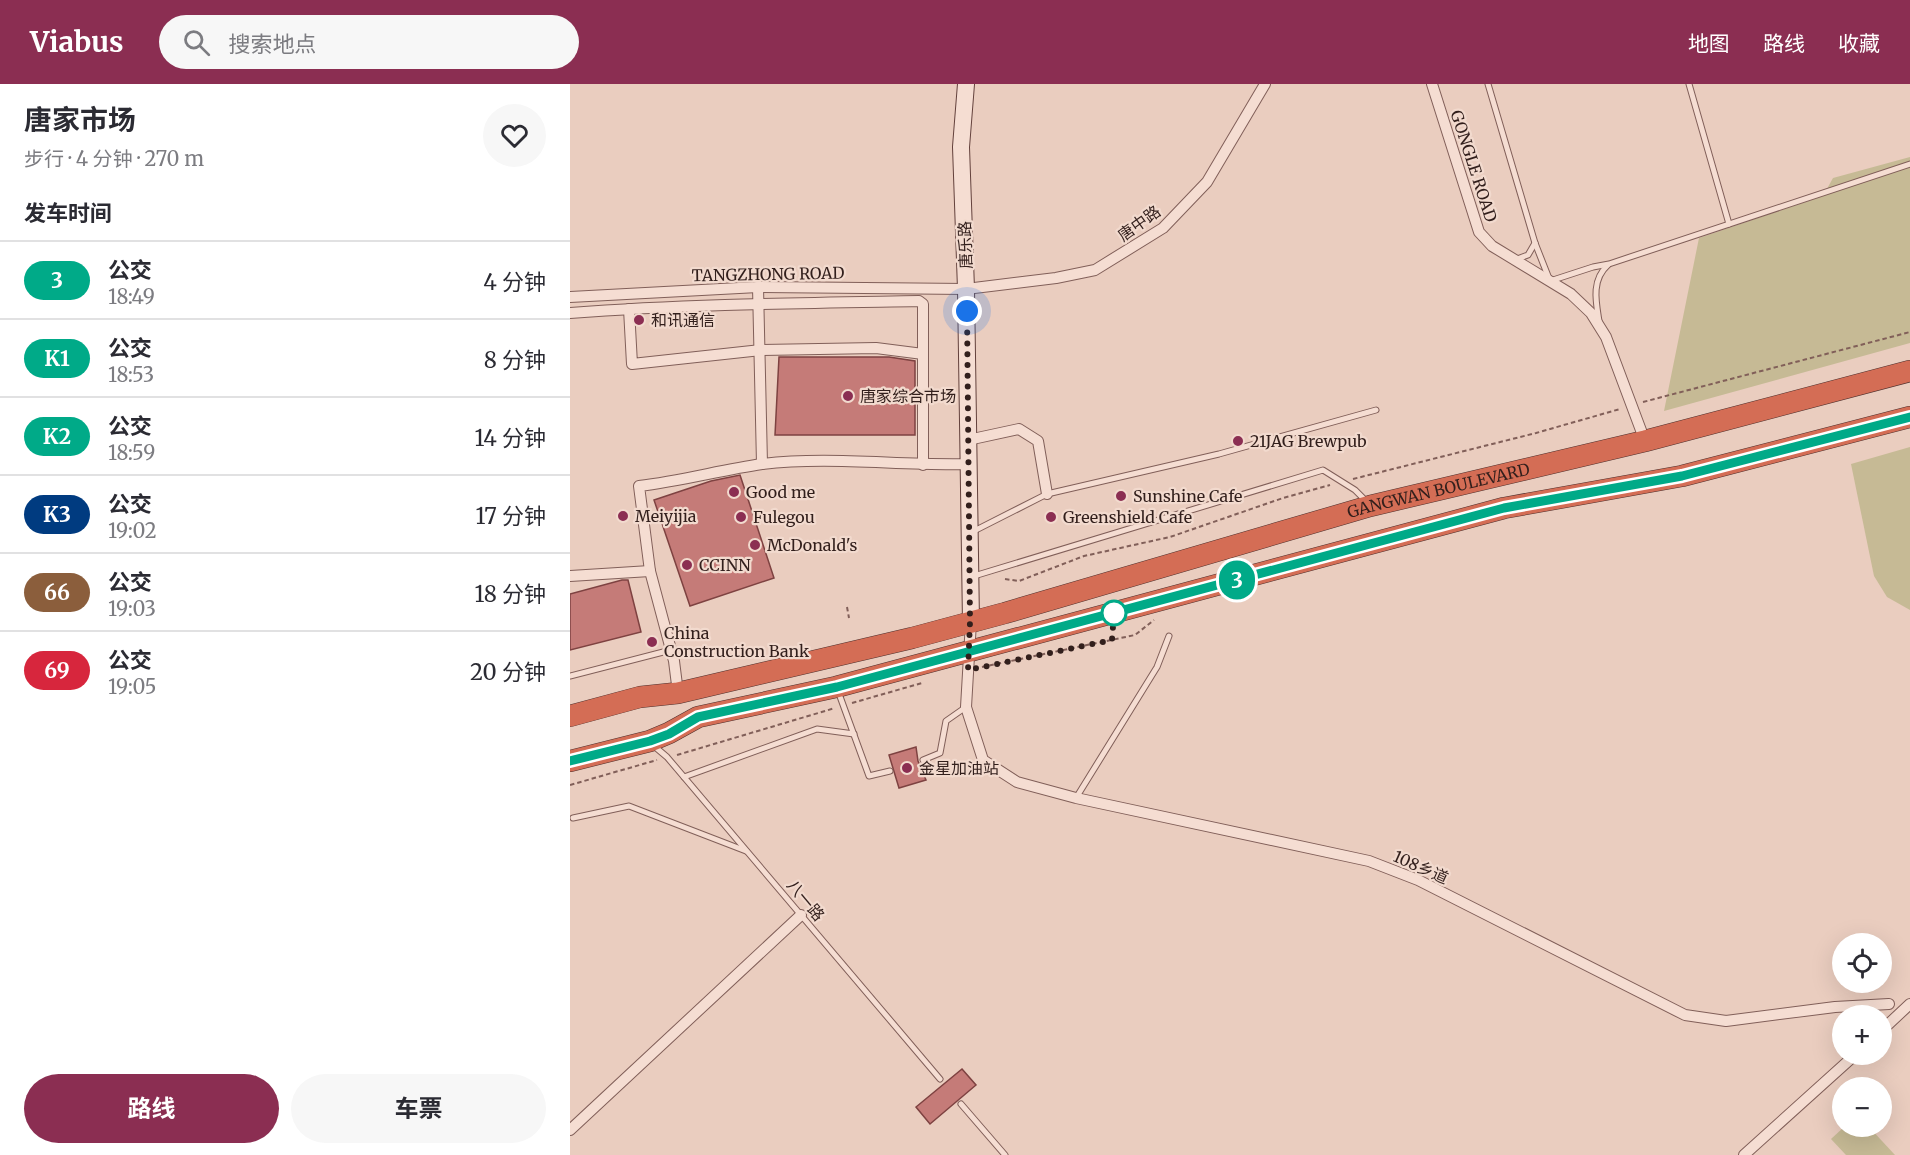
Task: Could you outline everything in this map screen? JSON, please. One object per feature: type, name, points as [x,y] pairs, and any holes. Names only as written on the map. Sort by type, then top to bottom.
[{"type":"highway","name":"GANGWAN BOULEVARD","points":[[570,716],[640,697],[678,693],[970,622],[1370,506],[1645,441],[1910,371]]},
{"type":"highway","name":"GANGWAN BOULEVARD","points":[[570,761],[650,741],[669,734],[698,717],[840,696],[1504,508],[1682,476],[1910,417]]},
{"type":"street","name":"唐乐路","points":[[966,84],[961,147],[966,290],[970,622]]},
{"type":"street","name":"唐中路","points":[[966,290],[1056,278],[1095,270],[1162,228],[1207,182],[1265,84]]},
{"type":"street","name":"GONGLE ROAD","points":[[1432,84],[1479,232],[1491,246],[1582,303],[1600,325],[1645,441]]},
{"type":"street","name":"TANGZHONG ROAD","points":[[570,297],[758,287],[966,290]]},
{"type":"street","points":[[758,287],[762,464]]},
{"type":"street","points":[[570,313],[758,304],[919,301],[923,304],[923,465]]},
{"type":"street","points":[[629,309],[632,364],[760,350],[876,348],[923,354]]},
{"type":"street","points":[[968,440],[1019,429],[1038,441],[1047,494]]},
{"type":"street","points":[[678,693],[671,650],[650,571],[639,486],[762,464],[839,460],[923,465],[969,464]]},
{"type":"street","points":[[570,576],[650,571]]},
{"type":"street","points":[[966,707],[970,622]]},
{"type":"street","name":"108乡道","points":[[966,707],[983,760],[1017,782],[1076,798],[1370,861],[1418,880],[1685,1015],[1726,1021],[1835,1006],[1889,1004]]},
{"type":"street","points":[[570,1130],[801,915]]},
{"type":"street","points":[[1892,1021],[1910,1004]]},
{"type":"street","points":[[1744,1155],[1844,1065]]},
{"type":"lane","points":[[1488,84],[1535,243],[1550,281],[1609,264],[1910,164]]},
{"type":"lane","points":[[1689,84],[1729,224]]},
{"type":"lane","points":[[1513,259],[1520,259],[1528,255],[1535,243]]},
{"type":"lane","points":[[1600,325],[1596,285],[1600,274],[1609,264]]},
{"type":"lane","points":[[969,533],[1047,494],[1219,454],[1376,410]]},
{"type":"lane","points":[[970,577],[1323,470],[1355,490],[1370,506]]},
{"type":"lane","points":[[1076,798],[1157,667],[1169,636]]},
{"type":"lane","points":[[570,676],[671,650]]},
{"type":"lane","points":[[840,696],[869,776],[890,771]]},
{"type":"lane","points":[[923,760],[940,753],[946,721],[966,707]]},
{"type":"lane","points":[[684,777],[817,729],[854,734]]},
{"type":"lane","name":"八一路","points":[[650,741],[684,777],[940,1079]]},
{"type":"lane","points":[[573,818],[629,807],[747,851]]},
{"type":"lane","points":[[961,1104],[1005,1155]]},
{"type":"path","points":[[1005,579],[1019,581],[1084,556],[1170,537],[1282,498],[1536,434],[1632,405],[1910,332]]},
{"type":"path","points":[[847,607],[849,618]]},
{"type":"path","points":[[968,661],[1135,635],[1160,615]]},
{"type":"path","points":[[570,785],[667,758],[840,696],[924,682]]},
{"type":"shaded area","points":[[1910,157],[1910,343],[1664,411],[1699,238],[1823,196],[1833,178]]},
{"type":"shaded area","points":[[1910,447],[1910,610],[1887,597],[1874,576],[1851,464]]},
{"type":"shaded area","points":[[1833,1137],[1878,1137],[1895,1155],[1846,1155],[1831,1139]]},
{"type":"building","name":"唐家综合市场","points":[[779,357],[889,357],[915,361],[915,435],[775,435]]},
{"type":"building","points":[[740,475],[774,578],[690,606],[654,500],[711,481]]},
{"type":"building","points":[[628,580],[641,632],[570,650],[570,594]]},
{"type":"building","name":"金星加油站","points":[[916,747],[918,761],[926,780],[899,788],[889,755]]},
{"type":"building","points":[[962,1069],[976,1085],[930,1124],[916,1107]]},
{"type":"bus line","name":"3","points":[[570,761],[650,741],[669,734],[698,717],[837,687],[1504,508],[1682,476],[1910,417]]},
{"type":"place","name":"和讯通信","points":[[639,320]]},
{"type":"place","name":"唐家综合市场","points":[[848,396]]},
{"type":"place","name":"21JAG Brewpub","points":[[1238,441]]},
{"type":"place","name":"Good me","points":[[734,492]]},
{"type":"place","name":"Sunshine Cafe","points":[[1121,496]]},
{"type":"place","name":"Meiyijia","points":[[623,516]]},
{"type":"place","name":"Fulegou","points":[[741,517]]},
{"type":"place","name":"Greenshield Cafe","points":[[1051,517]]},
{"type":"place","name":"McDonald's","points":[[755,545]]},
{"type":"place","name":"CCINN","points":[[687,565]]},
{"type":"place","name":"China Construction Bank","points":[[652,642]]},
{"type":"place","name":"金星加油站","points":[[907,768]]},
{"type":"route","points":[[967,311],[970,622],[968,670],[1112,640],[1114,613]]}]
